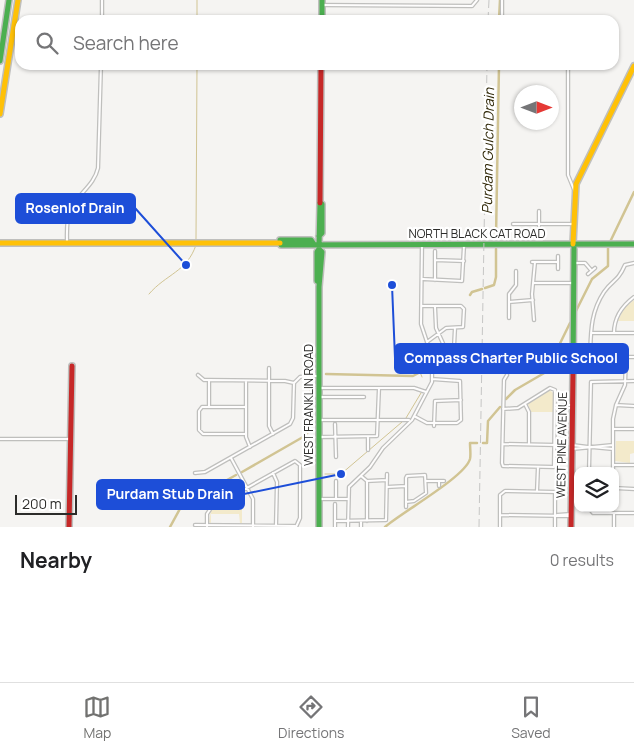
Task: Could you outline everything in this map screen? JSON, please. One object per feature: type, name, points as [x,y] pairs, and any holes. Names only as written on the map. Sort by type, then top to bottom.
[{"type":"main road","points":[[0,61],[9,0]]},
{"type":"main road","points":[[16,15],[18,0]]},
{"type":"main road","points":[[0,114],[15,19]]},
{"type":"main road","name":"WEST PINE AVENUE","points":[[571,527],[573,224],[575,192],[580,174],[634,66]]},
{"type":"main road","name":"WEST FRANKLIN ROAD","points":[[319,527],[319,388],[316,376],[319,282],[322,278],[322,252],[319,246],[319,236],[322,233],[322,204],[320,203],[322,70]]},
{"type":"main road","name":"NORTH BLACK CAT ROAD","points":[[0,242],[280,243],[280,240],[311,240],[319,246],[634,244]]},
{"type":"main road","points":[[69,527],[72,366]]},
{"type":"street","points":[[102,0],[102,15]]},
{"type":"street","points":[[322,3],[472,6],[477,0]]},
{"type":"street","points":[[502,0],[502,15]]},
{"type":"street","points":[[67,243],[67,223],[70,211],[93,182],[98,168],[101,70]]},
{"type":"street","points":[[568,70],[568,175],[575,192]]},
{"type":"street","points":[[539,211],[539,226]]},
{"type":"street","points":[[513,224],[539,226],[573,224]]},
{"type":"street","points":[[348,527],[349,487],[370,467],[383,448],[414,416],[432,379],[432,356],[421,324],[422,244]]},
{"type":"street","points":[[422,279],[463,280],[464,244]]},
{"type":"street","points":[[435,251],[435,280]]},
{"type":"street","points":[[558,256],[558,269]]},
{"type":"street","points":[[435,260],[464,261]]},
{"type":"street","points":[[534,320],[534,262],[558,262]]},
{"type":"street","points":[[574,263],[585,263],[591,270]]},
{"type":"street","points":[[590,357],[592,317],[601,297],[605,290],[619,278],[625,265],[634,263]]},
{"type":"street","points":[[588,274],[595,268]]},
{"type":"street","points":[[509,318],[509,294],[516,284],[516,271]]},
{"type":"street","points":[[533,283],[574,283]]},
{"type":"street","points":[[614,333],[614,324],[622,308],[634,297]]},
{"type":"street","points":[[509,302],[534,300]]},
{"type":"street","points":[[422,306],[463,307],[463,326],[446,328],[427,342]]},
{"type":"street","points":[[435,306],[435,325],[445,350],[453,349],[455,328]]},
{"type":"street","points":[[591,333],[634,333]]},
{"type":"street","points":[[573,357],[634,357]]},
{"type":"street","points":[[626,357],[625,381],[616,406],[613,429],[613,465],[634,465]]},
{"type":"street","points":[[269,368],[269,426],[273,434]]},
{"type":"street","points":[[198,375],[204,380],[294,383]]},
{"type":"street","points":[[503,409],[516,408],[550,388],[554,388],[556,392],[556,465],[552,468],[503,466],[503,409],[504,380],[507,375]]},
{"type":"street","points":[[195,473],[205,472],[291,424],[294,418],[294,383],[300,377],[316,376]]},
{"type":"street","points":[[414,416],[434,424],[460,421],[460,381],[432,379]]},
{"type":"street","points":[[209,380],[209,407]]},
{"type":"street","points":[[246,380],[246,434],[250,447]]},
{"type":"street","points":[[590,467],[591,382],[634,381]]},
{"type":"street","points":[[319,388],[414,388],[427,392]]},
{"type":"street","points":[[319,437],[377,436],[379,388]]},
{"type":"street","points":[[319,397],[364,397]]},
{"type":"street","points":[[434,424],[435,401],[461,400]]},
{"type":"street","points":[[525,404],[529,412],[529,444]]},
{"type":"street","points":[[556,406],[572,406]]},
{"type":"street","points":[[616,406],[634,406]]},
{"type":"street","points":[[246,407],[209,407],[201,408],[199,411],[201,433],[246,434]]},
{"type":"street","points":[[319,420],[409,420]]},
{"type":"street","points":[[336,424],[336,457]]},
{"type":"street","points":[[613,429],[634,430]]},
{"type":"street","points":[[368,437],[368,450]]},
{"type":"street","points":[[0,439],[70,439]]},
{"type":"street","points":[[503,444],[556,445]]},
{"type":"street","points":[[572,447],[613,447]]},
{"type":"street","points":[[231,458],[253,499],[253,526]]},
{"type":"street","points":[[195,525],[207,526],[253,526],[276,525],[296,527],[300,518],[300,465],[298,461],[293,461],[208,511],[207,526]]},
{"type":"street","points":[[537,491],[538,468]]},
{"type":"street","points":[[273,473],[277,484],[276,525]]},
{"type":"street","points":[[335,521],[386,520],[388,474]]},
{"type":"street","points":[[406,502],[414,501],[426,493],[425,475],[407,476],[406,486],[406,502],[406,507]]},
{"type":"street","points":[[361,476],[367,481],[387,480]]},
{"type":"street","points":[[367,481],[367,521]]},
{"type":"street","points":[[426,481],[444,481]]},
{"type":"street","points":[[438,486],[439,481]]},
{"type":"street","points":[[336,482],[336,499]]},
{"type":"street","points":[[387,487],[406,486]]},
{"type":"street","points":[[619,488],[634,489]]},
{"type":"street","points":[[500,527],[502,492],[537,491],[554,492],[556,527]]},
{"type":"street","points":[[319,499],[348,499]]},
{"type":"street","points":[[335,504],[335,527]]},
{"type":"street","points":[[590,512],[634,513]]},
{"type":"street","points":[[614,513],[614,527]]},
{"type":"street","points":[[500,515],[571,515]]},
{"type":"street","points":[[361,521],[361,527]]},
{"type":"shaded area","points":[[634,300],[634,321],[618,321],[624,308]]},
{"type":"shaded area","points":[[550,390],[553,393],[553,412],[531,412],[528,404]]},
{"type":"shaded area","points":[[616,441],[634,441],[634,453],[630,454],[630,463],[615,461]]},
{"type":"shaded area","points":[[238,495],[242,501],[242,523],[240,523],[239,514],[211,514],[211,523],[209,522],[211,511]]},
{"type":"waterway","points":[[197,0],[197,15]]},
{"type":"waterway","name":"Purdam Gulch Drain","points":[[499,15],[500,0]]},
{"type":"waterway","points":[[196,240],[197,70]]},
{"type":"waterway","name":"Purdam Gulch Drain","points":[[496,237],[499,70]]},
{"type":"waterway","points":[[610,242],[634,192]]},
{"type":"waterway","points":[[149,294],[182,267],[196,245]]},
{"type":"waterway","points":[[576,311],[592,279],[608,266],[608,248]]},
{"type":"waterway","points":[[485,288],[494,285],[496,277],[496,249]]},
{"type":"waterway","points":[[470,295],[472,292],[482,289]]},
{"type":"waterway","points":[[506,399],[515,390],[546,372],[570,323]]},
{"type":"waterway","points":[[326,374],[413,376],[426,369]]},
{"type":"waterway","points":[[420,372],[422,377]]},
{"type":"waterway","points":[[242,472],[303,437],[309,431],[311,388]]},
{"type":"waterway","points":[[406,418],[421,393]]},
{"type":"waterway","points":[[483,443],[487,443],[488,421],[500,407]]},
{"type":"waterway","points":[[325,474],[341,474],[402,422]]},
{"type":"waterway","points":[[385,527],[457,475],[470,459],[470,443],[477,443]]},
{"type":"waterway","points":[[170,527],[182,505],[236,475]]},
{"type":"railway","points":[[488,15],[489,0]]},
{"type":"railway","points":[[479,527],[487,70]]},
{"type":"traffic: fast","points":[[0,61],[9,0]]},
{"type":"traffic: fast","points":[[322,0],[322,15]]},
{"type":"traffic: fast","points":[[319,236],[322,233],[322,204],[320,203],[319,246]]},
{"type":"traffic: fast","points":[[313,243],[311,240],[280,240],[281,245],[634,244]]},
{"type":"traffic: fast","points":[[573,373],[574,244]]},
{"type":"traffic: fast","points":[[319,282],[317,281],[317,252],[319,249],[322,252],[319,287],[319,527]]},
{"type":"traffic: slow","points":[[16,15],[18,0]]},
{"type":"traffic: slow","points":[[0,114],[15,19]]},
{"type":"traffic: slow","points":[[573,244],[576,184],[634,66]]},
{"type":"traffic: slow","points":[[0,243],[280,243]]},
{"type":"traffic: jam","points":[[320,203],[321,70]]},
{"type":"traffic: jam","points":[[69,527],[72,366]]},
{"type":"traffic: jam","points":[[571,527],[573,373]]},
{"type":"place","name":"Rosenlof Drain","points":[[186,265]]},
{"type":"place","name":"Compass Charter Public School","points":[[392,285]]},
{"type":"place","name":"Purdam Stub Drain","points":[[341,474]]}]
